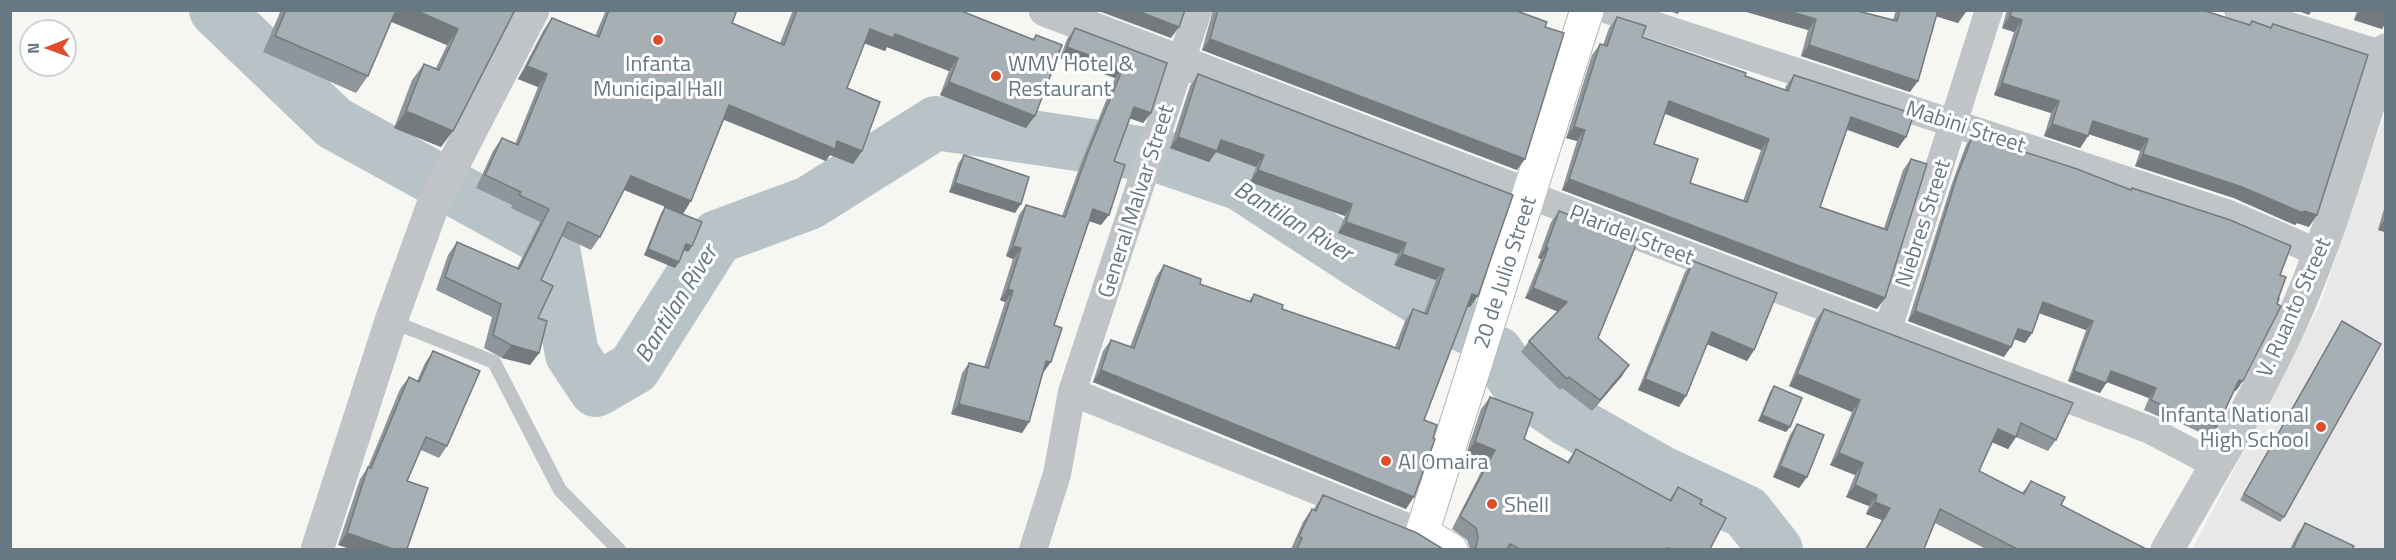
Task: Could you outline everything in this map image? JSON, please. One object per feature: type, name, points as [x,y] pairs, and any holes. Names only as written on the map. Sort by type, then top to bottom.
[{"type":"main road","name":"20 de Julio Street","points":[[1422,532],[1587,10]]},
{"type":"main road","points":[[1422,532],[1451,549]]},
{"type":"street","points":[[317,549],[391,321],[434,202],[533,10]]},
{"type":"street","name":"Plaridel Street","points":[[1045,10],[1887,332],[2150,430],[2216,465]]},
{"type":"street","name":"General Malvar Street","points":[[1033,549],[1057,474],[1072,392],[1198,10]]},
{"type":"street","name":"Mabini Street","points":[[1608,10],[2229,214],[2319,254]]},
{"type":"street","name":"Niebres Street","points":[[1887,332],[1989,10]]},
{"type":"street","points":[[2238,10],[2385,52]]},
{"type":"street","name":"V. Ruanto Street","points":[[2167,549],[2216,465],[2289,326],[2319,254],[2385,52]]},
{"type":"street","points":[[1072,392],[1422,532]]},
{"type":"lane","points":[[391,321],[494,362],[560,490],[619,549]]},
{"type":"shaded area","name":"Infanta National High School","points":[[2385,113],[2385,549],[2192,550],[2320,305]]},
{"type":"building","points":[[286,10],[396,10],[368,76],[275,36]]},
{"type":"building","points":[[415,10],[515,10],[453,131],[406,111],[424,64],[439,70],[458,29]]},
{"type":"building","points":[[609,10],[737,10],[732,23],[784,45],[797,10],[959,10],[1034,40],[1036,35],[1062,45],[1035,116],[949,82],[958,58],[895,34],[893,38],[870,29],[847,88],[880,102],[862,151],[837,141],[835,149],[729,105],[691,201],[631,176],[600,237],[568,222],[541,280],[553,286],[538,318],[547,321],[539,353],[511,345],[493,335],[501,304],[445,277],[457,242],[519,269],[549,209],[519,195],[521,192],[485,175],[502,138],[518,145],[547,74],[527,66],[552,18],[599,37]]},
{"type":"building","points":[[1135,10],[1185,10],[1179,27]]},
{"type":"building","points":[[1218,10],[1514,10],[1547,22],[1545,27],[1564,33],[1525,159],[1210,39]]},
{"type":"building","points":[[1785,10],[1854,10],[1897,21],[1900,10],[1938,10],[1918,81],[1809,45],[1816,19]]},
{"type":"building","points":[[2012,10],[2202,10],[2250,25],[2252,21],[2271,28],[2273,24],[2368,55],[2317,215],[2304,211],[2303,213],[2242,187],[2143,154],[2148,139],[2093,121],[2088,136],[2052,124],[2059,101],[2002,83],[2022,20],[2010,16]]},
{"type":"building","points":[[1617,17],[1646,26],[1642,37],[1746,73],[1745,76],[1788,91],[1794,75],[1914,114],[1906,137],[1851,117],[1820,207],[1887,230],[1911,159],[1927,164],[1885,298],[1569,179],[1585,130],[1574,127],[1600,44],[1607,46]],"holes":[[[1669,101],[1769,139],[1747,202],[1690,183],[1698,159],[1654,144]]]},
{"type":"building","points":[[1075,28],[1167,63],[1151,113],[1134,107],[1114,161],[1125,165],[1109,215],[1093,209],[1054,325],[1062,328],[1051,362],[1046,361],[1029,422],[959,404],[969,363],[988,368],[1013,291],[1008,289],[1021,248],[1013,246],[1026,205],[1065,217],[1088,152],[1123,68],[1067,47]]},
{"type":"building","points":[[1198,74],[1513,195],[1478,296],[1472,294],[1424,420],[1437,425],[1433,438],[1435,439],[1414,497],[1101,370],[1111,340],[1134,348],[1164,265],[1201,279],[1200,284],[1251,302],[1254,294],[1283,305],[1282,309],[1399,349],[1413,309],[1427,314],[1444,269],[1402,254],[1406,243],[1346,222],[1352,204],[1258,170],[1264,155],[1221,140],[1217,151],[1178,137]]},
{"type":"building","points":[[1973,135],[2077,169],[2131,190],[2132,188],[2230,220],[2291,246],[2280,275],[2286,277],[2277,304],[2281,306],[2243,381],[2239,380],[2217,427],[2151,400],[2156,388],[2111,371],[2106,383],[2074,371],[2093,321],[2043,302],[2032,333],[2018,329],[2011,347],[1915,311],[1957,176]]},
{"type":"building","points":[[964,155],[1029,177],[1021,204],[955,183]]},
{"type":"building","points":[[665,207],[702,222],[692,246],[686,244],[679,262],[648,249]]},
{"type":"building","points":[[1559,211],[1638,240],[1598,338],[1629,365],[1600,400],[1569,377],[1567,379],[1529,341],[1567,302],[1533,288]]},
{"type":"building","points":[[1693,261],[1777,293],[1754,350],[1712,332],[1686,396],[1645,379]]},
{"type":"building","points":[[1824,309],[2073,403],[2056,440],[2021,423],[2016,437],[1998,429],[1979,471],[2024,494],[2031,481],[2065,497],[2061,505],[2146,549],[2017,549],[1940,509],[1924,549],[1866,549],[1890,508],[1875,502],[1877,495],[1855,485],[1863,463],[1839,453],[1860,400],[1797,374]]},
{"type":"building","points":[[2342,321],[2381,344],[2284,517],[2244,494]]},
{"type":"building","points":[[433,351],[480,371],[447,446],[426,437],[407,481],[428,488],[407,549],[393,549],[347,533],[368,467],[371,468],[409,377],[419,382]]},
{"type":"building","points":[[1774,386],[1802,398],[1790,427],[1762,415]]},
{"type":"building","points":[[1490,397],[1533,413],[1524,439],[1569,463],[1576,449],[1671,501],[1678,487],[1702,500],[1700,504],[1726,518],[1710,549],[1520,549],[1510,544],[1507,549],[1473,549],[1476,547],[1478,537],[1476,528],[1460,516],[1495,450],[1475,442]]},
{"type":"building","points":[[1797,424],[1824,435],[1807,477],[1780,466]]},
{"type":"building","points":[[1323,495],[1417,533],[1443,549],[1297,549],[1302,538],[1299,536],[1312,509],[1316,511]]},
{"type":"building","points":[[2305,523],[2354,546],[2352,549],[2293,549]]},
{"type":"waterway","name":"Bantilan River","points":[[216,10],[334,123],[552,243],[572,354],[596,390],[634,368],[717,237],[809,203],[936,123],[1159,156],[1241,184],[1368,267],[1467,327]]},
{"type":"waterway","points":[[1497,353],[1519,386],[1567,419],[1660,472],[1746,512],[1776,550]]},
{"type":"place","name":"Infanta Municipal Hall","points":[[658,40]]},
{"type":"place","name":"WMV Hotel & Restaurant","points":[[996,76]]},
{"type":"place","name":"Infanta National High School","points":[[2321,427]]},
{"type":"place","name":"Al Omaira","points":[[1386,461]]},
{"type":"place","name":"Shell","points":[[1492,504]]}]
